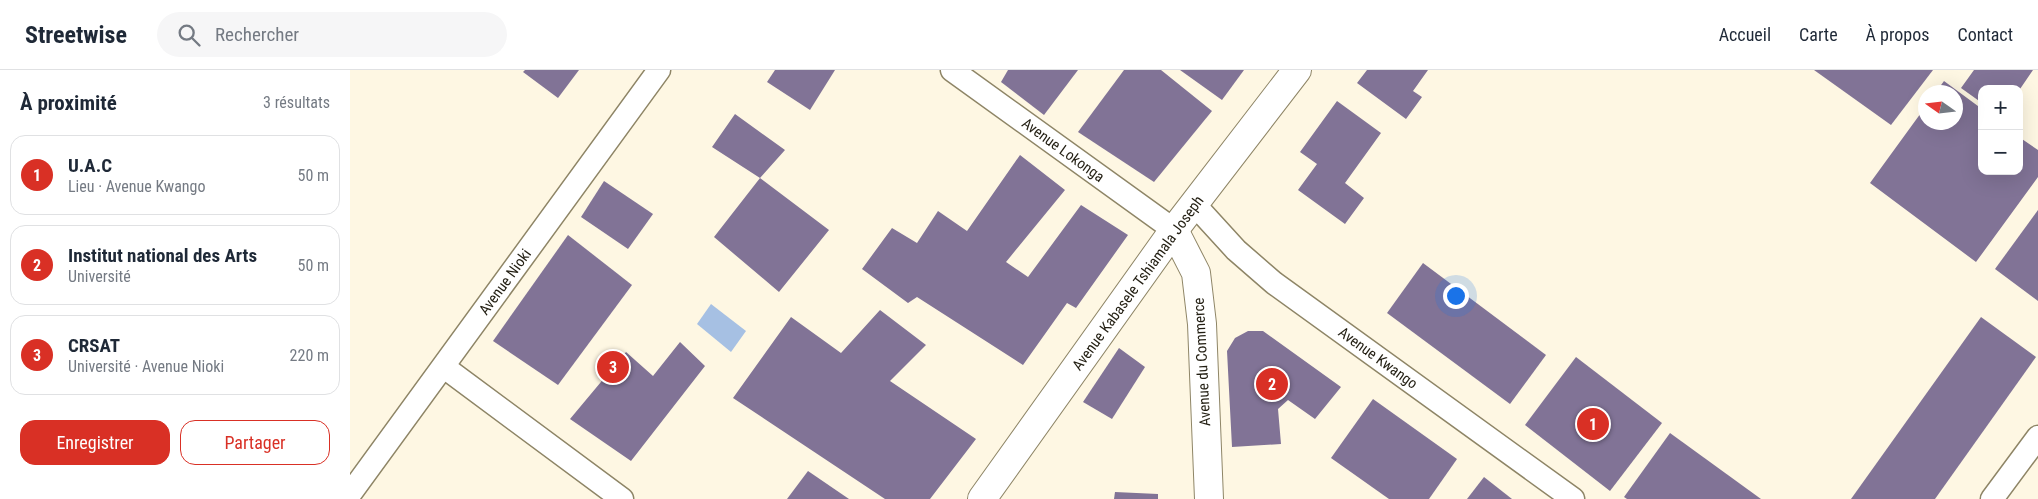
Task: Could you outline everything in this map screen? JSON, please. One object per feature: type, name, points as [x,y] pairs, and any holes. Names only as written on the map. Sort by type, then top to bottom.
[{"type":"main road","name":"Avenue Kabasele Tshiamala Joseph","points":[[982,499],[1174,230],[1297,70]]},
{"type":"main road","name":"Avenue du Commerce","points":[[1174,230],[1196,273],[1202,324],[1209,499]]},
{"type":"street","name":"Avenue Nioki","points":[[350,494],[659,70]]},
{"type":"street","name":"Avenue Lokonga","points":[[952,70],[1174,230]]},
{"type":"street","name":"Avenue Kwango","points":[[1194,204],[1236,250],[1274,283],[1573,499]]},
{"type":"street","points":[[444,367],[622,499]]},
{"type":"street","points":[[1992,499],[2038,437]]},
{"type":"water","points":[[711,304],[746,331],[731,352],[697,324]]},
{"type":"building","points":[[525,70],[579,70],[558,98],[523,72]]},
{"type":"building","points":[[775,70],[835,70],[810,110],[767,82]]},
{"type":"building","points":[[1008,70],[1078,70],[1044,115],[1001,82]]},
{"type":"building","points":[[1124,70],[1161,70],[1212,111],[1154,182],[1078,132]]},
{"type":"building","points":[[1180,70],[1244,70],[1222,100]]},
{"type":"building","points":[[1367,70],[1428,70],[1413,91],[1422,97],[1406,119],[1357,83]]},
{"type":"building","points":[[1814,70],[1933,70],[1922,85],[1918,85],[1918,90],[1891,125]]},
{"type":"building","points":[[1974,70],[2033,70],[2023,85],[1978,85],[1978,100],[1963,89],[1963,85]]},
{"type":"building","points":[[1944,81],[1949,85],[1941,85]]},
{"type":"building","points":[[1963,95],[1978,106],[1978,175],[2023,175],[2023,140],[2038,150],[2038,177],[1976,262],[1870,183],[1918,117],[1918,130],[1963,130]]},
{"type":"building","points":[[1337,101],[1381,133],[1345,183],[1364,198],[1345,224],[1298,190],[1317,164],[1300,152]]},
{"type":"building","points":[[735,114],[785,150],[760,178],[712,147]]},
{"type":"building","points":[[1020,155],[1065,190],[1006,262],[1028,277],[1081,205],[1128,235],[1076,308],[1067,303],[1023,365],[917,297],[908,303],[862,269],[892,228],[917,243],[938,211],[967,231]]},
{"type":"building","points":[[760,178],[829,230],[779,292],[714,237]]},
{"type":"building","points":[[604,181],[653,214],[628,249],[581,217]]},
{"type":"building","points":[[2038,210],[2038,301],[1995,269]]},
{"type":"building","points":[[568,235],[632,285],[558,385],[493,341]]},
{"type":"building","points":[[1423,263],[1546,355],[1510,404],[1387,313]]},
{"type":"building","points":[[880,310],[926,345],[890,381],[976,439],[930,499],[885,499],[733,398],[791,317],[841,353]]},
{"type":"building","points":[[1981,317],[2036,357],[1935,499],[1851,499]]},
{"type":"building","points":[[1248,331],[1263,331],[1341,387],[1315,419],[1288,400],[1278,409],[1281,444],[1232,447],[1227,351],[1235,338]]},
{"type":"building","points":[[680,342],[705,366],[631,461],[570,419],[626,352],[653,376]]},
{"type":"building","points":[[1119,348],[1145,367],[1112,419],[1083,402]]},
{"type":"building","points":[[1576,357],[1662,423],[1610,491],[1525,425]]},
{"type":"building","points":[[1373,399],[1457,459],[1429,499],[1389,499],[1331,458]]},
{"type":"building","points":[[1670,433],[1761,499],[1627,499],[1624,497]]},
{"type":"building","points":[[808,471],[849,499],[787,499]]},
{"type":"building","points":[[1484,477],[1512,499],[1467,499]]},
{"type":"building","points":[[1115,492],[1158,494],[1158,499],[1114,499]]},
{"type":"place","name":"CRSAT","points":[[613,367]]},
{"type":"place","name":"Institut national des Arts","points":[[1272,384]]},
{"type":"place","name":"U.A.C","points":[[1593,424]]}]
